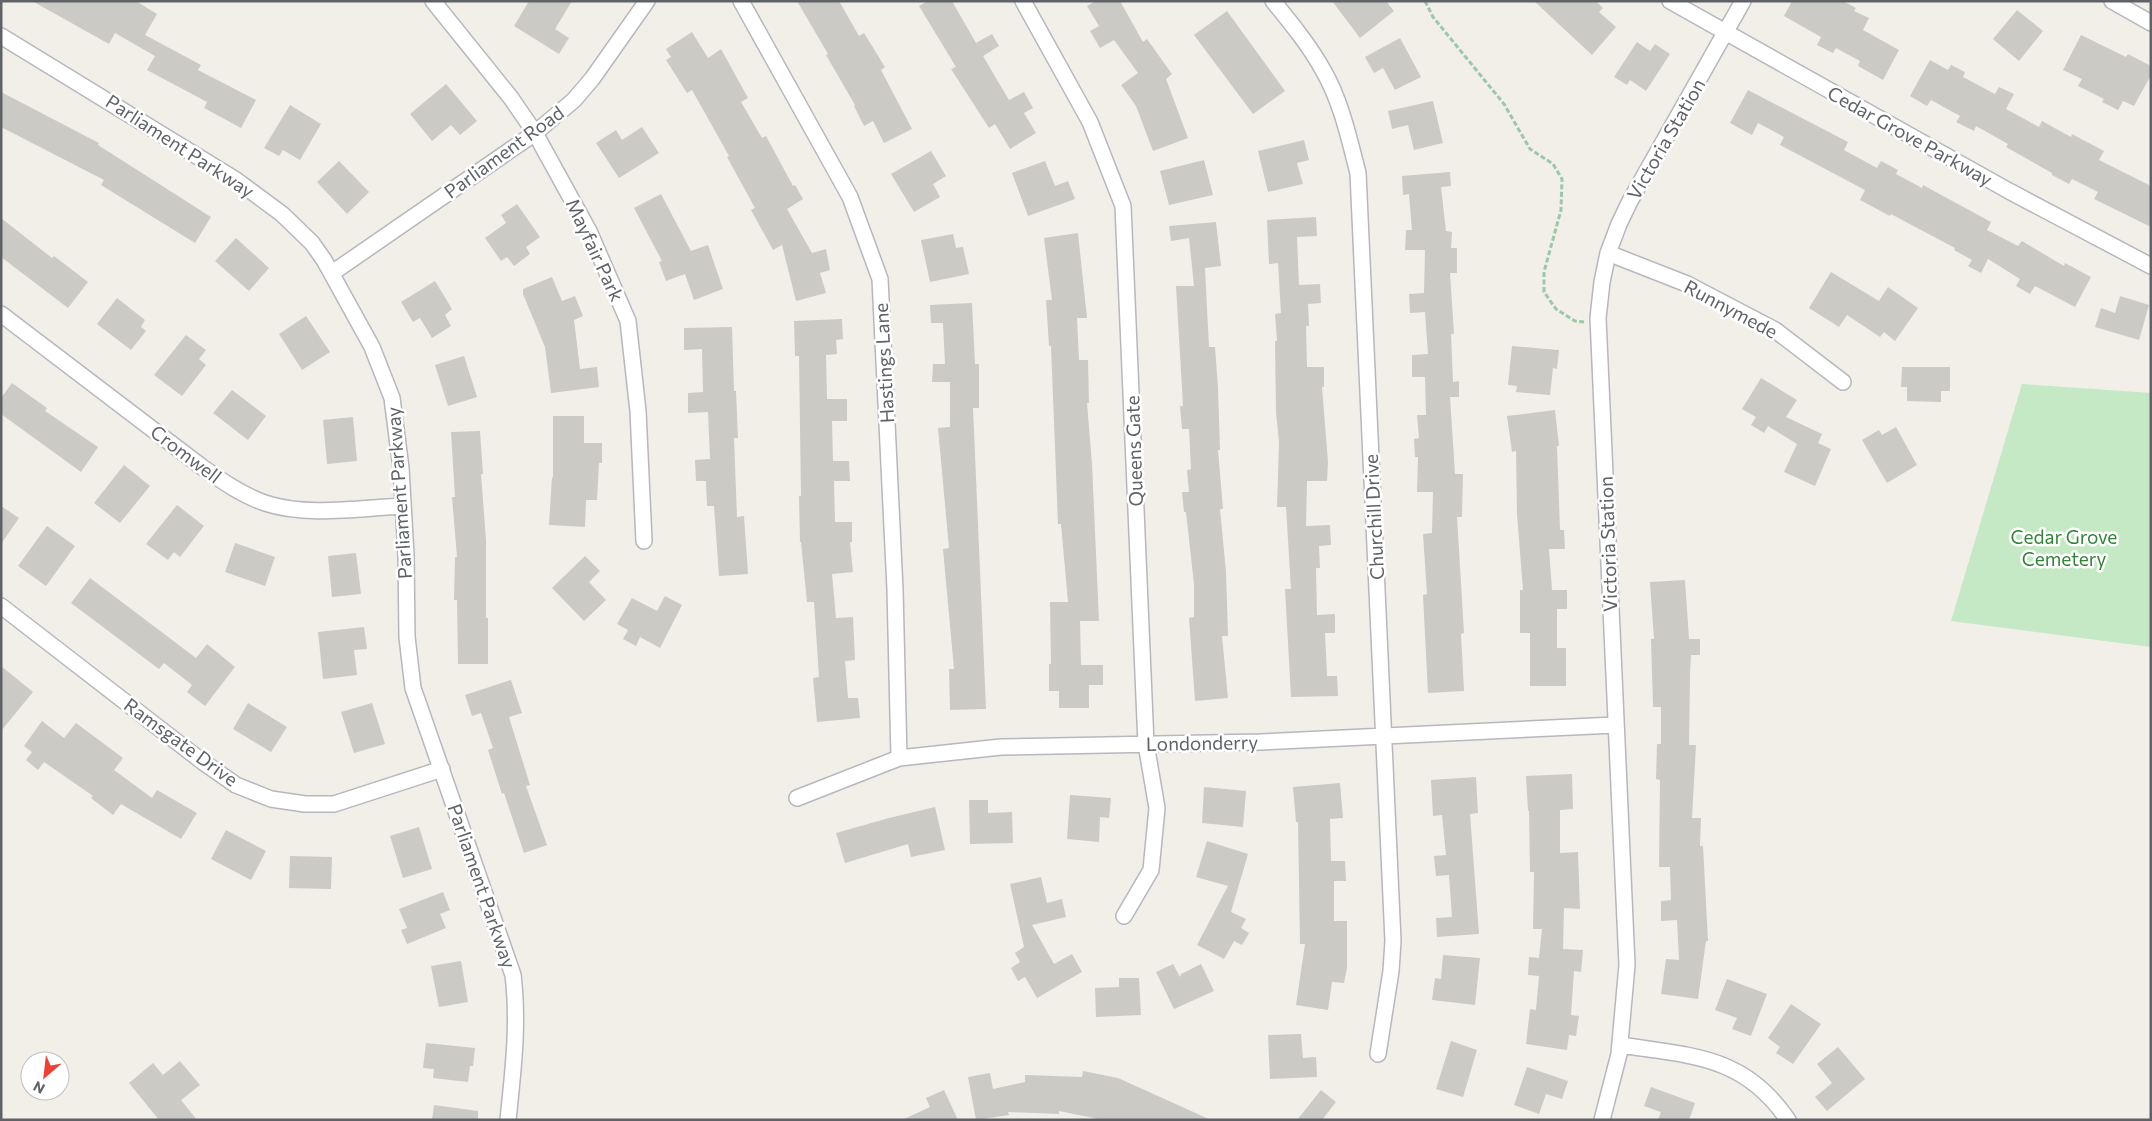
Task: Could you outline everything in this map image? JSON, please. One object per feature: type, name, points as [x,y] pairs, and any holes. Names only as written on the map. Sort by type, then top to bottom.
[{"type":"street","name":"Mayfair Park","points":[[434,1],[500,83],[535,133],[589,231],[628,321],[638,411],[644,541]]},
{"type":"street","name":"Parliament Road","points":[[332,273],[535,133],[574,100],[592,79],[647,1]]},
{"type":"street","name":"Hastings Lane","points":[[741,1],[850,197],[880,279],[895,589],[899,758]]},
{"type":"street","name":"Queens Gate","points":[[1023,1],[1090,122],[1123,206],[1146,744],[1157,808],[1150,870],[1124,916]]},
{"type":"street","name":"Churchill Drive","points":[[1273,1],[1301,36],[1323,70],[1333,90],[1350,141],[1358,173],[1393,941],[1391,971],[1378,1054]]},
{"type":"street","name":"Cedar Grove Parkway","points":[[1670,1],[1724,33],[2009,191],[2151,266]]},
{"type":"street","name":"Victoria Station","points":[[1602,1120],[1620,1045],[1627,965],[1615,725],[1599,324],[1602,282],[1608,253],[1630,202],[1743,1]]},
{"type":"street","points":[[2112,1],[2151,23]]},
{"type":"street","name":"Parliament Parkway","points":[[1,36],[236,180],[282,214],[312,243],[332,273],[372,346],[392,398],[401,468],[407,638],[413,688],[513,975],[516,1003],[516,1044],[508,1120]]},
{"type":"street","name":"Runnymede","points":[[1608,253],[1687,284],[1775,330],[1842,382]]},
{"type":"street","name":"Cromwell","points":[[1,314],[202,468],[235,490],[266,504],[306,510],[403,506]]},
{"type":"street","name":"Ramsgate Drive","points":[[1,606],[203,762],[236,785],[271,799],[305,804],[334,804],[442,769]]},
{"type":"street","name":"Londonderry","points":[[797,798],[899,758],[1001,747],[1260,742],[1615,725]]},
{"type":"street","points":[[1620,1045],[1699,1057],[1731,1067],[1755,1082],[1777,1103],[1788,1120]]},
{"type":"path","points":[[1425,1],[1433,17],[1504,104],[1530,149],[1553,164],[1562,179],[1561,210],[1544,272],[1544,292],[1556,309],[1575,320],[1599,324]]},
{"type":"green space","name":"Cedar Grove Cemetery","points":[[2022,384],[2151,393],[2151,647],[1951,621]]},
{"type":"building","points":[[32,1],[136,1],[157,14],[145,35],[201,65],[198,70],[256,100],[241,128],[204,108],[207,102],[147,70],[155,56],[115,33],[109,44]]},
{"type":"building","points":[[529,1],[572,1],[555,29],[569,38],[559,54],[514,26]]},
{"type":"building","points":[[797,1],[839,1],[859,36],[864,33],[885,67],[881,70],[912,129],[884,143],[873,121],[864,126],[855,105],[826,55],[828,54]]},
{"type":"building","points":[[928,1],[952,1],[976,43],[992,34],[999,46],[983,56],[1009,100],[1024,92],[1033,108],[1024,113],[1036,133],[1010,149],[995,124],[989,128],[951,69],[956,67],[919,6]]},
{"type":"building","points":[[1096,1],[1120,1],[1143,42],[1147,39],[1172,74],[1166,79],[1188,138],[1153,151],[1136,106],[1121,85],[1138,73],[1114,40],[1100,48],[1090,31],[1099,26],[1087,6]]},
{"type":"building","points":[[1332,1],[1386,1],[1394,11],[1360,38]]},
{"type":"building","points":[[1534,1],[1596,1],[1603,8],[1599,12],[1616,27],[1592,55]]},
{"type":"building","points":[[1792,1],[1843,1],[1856,8],[1854,11],[1869,18],[1863,30],[1899,50],[1883,80],[1858,66],[1860,61],[1836,48],[1833,53],[1817,45],[1821,37],[1784,16]]},
{"type":"building","points":[[2017,10],[2043,31],[2019,61],[1993,39]]},
{"type":"building","points":[[1227,11],[1285,91],[1253,114],[1194,35]]},
{"type":"building","points":[[692,32],[708,58],[721,49],[748,98],[741,102],[762,138],[766,136],[793,186],[795,185],[803,199],[787,209],[812,253],[826,249],[830,270],[820,273],[826,293],[796,301],[782,245],[773,250],[751,210],[755,208],[727,157],[729,156],[692,90],[687,93],[666,60],[671,57],[666,49]]},
{"type":"building","points":[[2081,35],[2126,57],[2128,54],[2151,66],[2151,75],[2134,106],[2123,101],[2118,110],[2102,102],[2104,99],[2078,86],[2082,79],[2063,70]]},
{"type":"building","points":[[1400,38],[1421,77],[1395,90],[1383,68],[1374,73],[1365,57]]},
{"type":"building","points":[[1637,42],[1650,51],[1655,44],[1670,54],[1646,91],[1630,80],[1627,85],[1614,77]]},
{"type":"building","points":[[1930,60],[1948,70],[1951,65],[1965,72],[1963,77],[1995,94],[1999,87],[2014,94],[2006,109],[2039,127],[2042,121],[2071,137],[2072,134],[2104,151],[2099,160],[2151,186],[2151,227],[2094,199],[2098,192],[2072,179],[2069,184],[2052,175],[2052,173],[2006,147],[2008,144],[1976,126],[1974,131],[1956,122],[1960,116],[1931,100],[1927,106],[1910,96]]},
{"type":"building","points":[[446,84],[477,121],[460,135],[451,125],[432,141],[410,114]]},
{"type":"building","points":[[1748,90],[1848,142],[1844,150],[1877,168],[1881,161],[1898,170],[1896,174],[1922,188],[1923,185],[1991,222],[1987,230],[2018,246],[2022,241],[2064,266],[2065,263],[2091,277],[2075,307],[2035,286],[2030,294],[2016,286],[2020,279],[1988,259],[1981,273],[1968,266],[1972,260],[1954,250],[1955,248],[1860,200],[1865,190],[1780,145],[1784,137],[1758,123],[1752,135],[1730,123]]},
{"type":"building","points":[[1,92],[99,143],[98,145],[211,217],[195,243],[101,185],[104,180],[1,127]]},
{"type":"building","points":[[1433,101],[1443,143],[1414,150],[1408,125],[1392,129],[1388,111]]},
{"type":"building","points":[[290,105],[321,124],[300,160],[283,150],[279,156],[264,148]]},
{"type":"building","points":[[642,127],[659,153],[619,178],[596,143],[616,130],[622,140]]},
{"type":"building","points":[[1304,140],[1309,160],[1297,163],[1303,184],[1268,192],[1258,151]]},
{"type":"building","points":[[931,151],[946,176],[933,184],[940,197],[914,212],[891,174]]},
{"type":"building","points":[[1204,160],[1213,195],[1169,205],[1160,171]]},
{"type":"building","points":[[339,161],[369,192],[347,214],[317,182]]},
{"type":"building","points":[[1045,161],[1055,186],[1068,181],[1075,199],[1028,216],[1012,173]]},
{"type":"building","points":[[1450,172],[1451,186],[1441,187],[1446,231],[1452,232],[1451,248],[1457,248],[1457,273],[1450,273],[1454,334],[1451,334],[1453,382],[1459,381],[1459,397],[1450,397],[1455,474],[1463,474],[1462,517],[1457,517],[1464,633],[1461,634],[1464,691],[1428,693],[1423,595],[1427,594],[1423,534],[1432,533],[1433,492],[1417,492],[1418,457],[1415,457],[1414,439],[1419,438],[1417,415],[1426,415],[1425,377],[1412,377],[1412,355],[1428,354],[1425,312],[1410,313],[1409,294],[1424,293],[1425,250],[1405,250],[1406,230],[1412,230],[1409,194],[1403,195],[1402,176]]},
{"type":"building","points":[[661,194],[691,251],[708,245],[723,289],[694,300],[685,274],[666,281],[659,262],[662,261],[634,208]]},
{"type":"building","points":[[517,204],[540,237],[526,247],[530,254],[514,266],[507,257],[501,261],[485,238],[506,223],[501,215]]},
{"type":"building","points":[[1316,217],[1317,236],[1297,237],[1299,285],[1320,284],[1321,303],[1308,304],[1309,326],[1306,326],[1307,367],[1324,367],[1324,387],[1322,387],[1328,462],[1327,481],[1307,481],[1306,526],[1330,525],[1331,545],[1319,546],[1320,568],[1316,568],[1317,615],[1335,614],[1335,633],[1325,633],[1327,676],[1337,676],[1338,696],[1291,697],[1285,589],[1291,589],[1286,507],[1277,507],[1279,442],[1276,412],[1275,341],[1277,341],[1275,314],[1281,313],[1278,263],[1269,264],[1267,220]]},
{"type":"building","points":[[1,218],[52,258],[54,256],[88,282],[68,308],[1,257]]},
{"type":"building","points":[[1216,222],[1221,266],[1205,268],[1209,347],[1215,347],[1218,388],[1220,450],[1218,450],[1223,509],[1220,509],[1226,572],[1228,636],[1222,636],[1228,698],[1195,701],[1189,618],[1194,617],[1194,584],[1182,492],[1189,492],[1187,470],[1191,469],[1189,429],[1182,429],[1180,406],[1183,406],[1176,286],[1194,286],[1189,238],[1171,241],[1169,226]]},
{"type":"building","points":[[1078,233],[1087,318],[1077,318],[1079,360],[1088,360],[1089,403],[1087,403],[1092,464],[1099,621],[1080,621],[1081,665],[1103,665],[1103,685],[1089,685],[1089,708],[1059,708],[1059,691],[1049,691],[1049,664],[1051,664],[1050,602],[1068,602],[1061,524],[1058,524],[1051,346],[1049,346],[1046,300],[1052,300],[1044,238]]},
{"type":"building","points":[[953,234],[956,248],[963,247],[969,274],[930,282],[921,240]]},
{"type":"building","points":[[236,238],[269,268],[249,291],[215,261]]},
{"type":"building","points":[[1831,272],[1879,301],[1888,287],[1918,308],[1895,341],[1884,332],[1880,337],[1847,315],[1839,327],[1809,308]]},
{"type":"building","points":[[552,277],[562,301],[575,296],[583,316],[574,320],[580,369],[597,367],[599,387],[551,393],[545,347],[523,294],[523,289]]},
{"type":"building","points":[[435,281],[452,309],[445,315],[451,326],[432,338],[420,318],[413,322],[401,302]]},
{"type":"building","points":[[2120,296],[2149,305],[2139,340],[2095,327],[2101,308],[2115,313]]},
{"type":"building","points":[[117,298],[145,320],[141,327],[146,331],[131,350],[97,324]]},
{"type":"building","points":[[972,303],[975,364],[979,364],[979,408],[973,408],[986,709],[950,710],[949,669],[954,669],[943,549],[949,548],[938,428],[950,427],[950,382],[932,382],[933,364],[945,364],[943,323],[931,323],[930,305]]},
{"type":"building","points":[[306,316],[330,352],[302,370],[279,334]]},
{"type":"building","points":[[842,319],[843,339],[836,340],[837,354],[826,355],[827,399],[847,399],[847,421],[832,421],[833,461],[849,461],[850,481],[834,481],[835,522],[852,522],[852,542],[850,542],[853,572],[832,574],[836,618],[853,617],[855,660],[845,661],[848,698],[858,698],[860,718],[817,722],[813,678],[819,677],[814,602],[807,602],[800,542],[799,356],[795,356],[794,321]]},
{"type":"building","points":[[732,327],[738,438],[734,438],[737,517],[744,516],[748,574],[719,576],[714,506],[707,506],[706,481],[696,481],[695,460],[710,459],[708,412],[688,413],[688,393],[703,392],[702,349],[684,350],[684,328]]},
{"type":"building","points":[[186,335],[206,350],[199,359],[206,365],[182,396],[154,375]]},
{"type":"building","points":[[1512,346],[1559,350],[1557,369],[1553,368],[1550,395],[1516,392],[1517,386],[1508,385]]},
{"type":"building","points":[[464,356],[477,397],[448,406],[435,365]]},
{"type":"building","points":[[1902,367],[1950,367],[1950,391],[1941,391],[1941,402],[1907,401],[1907,387],[1901,387]]},
{"type":"building","points":[[1761,378],[1797,400],[1786,417],[1822,434],[1818,443],[1831,449],[1815,486],[1784,472],[1797,444],[1768,426],[1764,433],[1751,425],[1756,417],[1742,409]]},
{"type":"building","points":[[12,383],[47,408],[45,411],[98,447],[81,472],[1,414],[1,398]]},
{"type":"building","points":[[232,390],[266,416],[248,440],[213,413]]},
{"type":"building","points":[[1555,410],[1559,446],[1557,446],[1560,530],[1564,530],[1565,549],[1549,549],[1552,590],[1567,590],[1567,609],[1557,609],[1557,648],[1566,648],[1566,686],[1530,686],[1530,633],[1520,633],[1520,590],[1523,590],[1517,514],[1516,451],[1512,452],[1507,416]]},
{"type":"building","points":[[553,416],[584,416],[584,443],[602,443],[602,463],[599,463],[597,500],[586,500],[585,527],[549,525],[553,478]]},
{"type":"building","points":[[353,417],[357,461],[327,464],[323,420]]},
{"type":"building","points":[[1896,427],[1917,465],[1887,483],[1862,440],[1879,430],[1882,435]]},
{"type":"building","points":[[480,431],[486,540],[488,664],[458,664],[457,600],[454,600],[455,557],[457,557],[452,497],[455,497],[451,432]]},
{"type":"building","points":[[124,465],[150,486],[120,523],[94,503]]},
{"type":"building","points":[[177,505],[204,526],[180,557],[174,552],[168,560],[146,544]]},
{"type":"building","points":[[1,506],[19,518],[1,544]]},
{"type":"building","points":[[47,526],[75,546],[46,586],[18,566]]},
{"type":"building","points":[[235,543],[275,557],[265,586],[225,572]]},
{"type":"building","points":[[356,553],[361,594],[332,597],[328,556]]},
{"type":"building","points":[[585,556],[600,571],[589,582],[606,600],[584,621],[552,588]]},
{"type":"building","points":[[90,578],[196,658],[207,644],[235,667],[205,706],[187,692],[192,685],[164,663],[159,669],[71,603]]},
{"type":"building","points":[[1685,580],[1689,639],[1700,639],[1700,655],[1691,655],[1689,745],[1696,745],[1692,818],[1701,818],[1700,846],[1703,846],[1708,941],[1706,941],[1698,999],[1661,994],[1666,959],[1679,960],[1677,920],[1661,921],[1661,901],[1671,900],[1670,867],[1659,867],[1660,780],[1656,779],[1657,744],[1661,744],[1661,707],[1653,707],[1651,639],[1654,639],[1650,582]]},
{"type":"building","points":[[665,596],[682,605],[660,648],[640,637],[636,646],[623,639],[628,630],[617,624],[632,598],[657,611]]},
{"type":"building","points":[[364,627],[367,649],[354,650],[357,675],[323,679],[318,632]]},
{"type":"building","points":[[1,666],[33,692],[1,731]]},
{"type":"building","points":[[511,680],[522,713],[509,717],[530,785],[526,786],[547,845],[524,853],[488,750],[493,748],[481,713],[472,716],[465,695]]},
{"type":"building","points":[[248,703],[287,727],[271,752],[233,729]]},
{"type":"building","points":[[372,703],[385,744],[354,753],[341,712]]},
{"type":"building","points":[[42,721],[64,738],[76,723],[123,758],[114,770],[152,798],[157,790],[197,813],[181,839],[121,804],[113,815],[91,798],[93,796],[44,762],[38,770],[26,760],[32,752],[24,746]]},
{"type":"building","points":[[1572,774],[1573,809],[1560,810],[1560,853],[1578,852],[1580,909],[1564,908],[1563,949],[1583,950],[1581,972],[1574,971],[1571,1015],[1579,1016],[1576,1036],[1569,1035],[1567,1050],[1526,1044],[1530,1009],[1536,1010],[1539,976],[1528,975],[1529,957],[1539,958],[1542,929],[1533,929],[1534,872],[1530,872],[1529,811],[1526,776]]},
{"type":"building","points":[[1476,777],[1478,813],[1470,814],[1479,934],[1437,937],[1436,918],[1452,917],[1449,875],[1436,876],[1434,856],[1446,855],[1442,815],[1433,816],[1431,780]]},
{"type":"building","points":[[1340,783],[1343,818],[1330,819],[1331,861],[1345,861],[1346,881],[1334,881],[1334,921],[1347,921],[1347,968],[1344,983],[1332,982],[1328,1010],[1296,1005],[1305,944],[1300,944],[1298,822],[1296,822],[1293,787]]},
{"type":"building","points":[[1204,787],[1246,791],[1243,827],[1202,823]]},
{"type":"building","points":[[1070,795],[1111,798],[1109,818],[1100,817],[1099,842],[1067,839]]},
{"type":"building","points":[[969,800],[988,800],[988,813],[1012,812],[1013,843],[970,844]]},
{"type":"building","points":[[935,807],[945,850],[911,857],[908,844],[845,863],[836,833]]},
{"type":"building","points":[[419,827],[432,869],[403,878],[390,836]]},
{"type":"building","points":[[226,830],[266,851],[251,880],[211,859]]},
{"type":"building","points":[[1207,841],[1248,854],[1231,912],[1246,919],[1241,928],[1249,933],[1242,945],[1234,941],[1224,959],[1197,945],[1228,886],[1196,877]]},
{"type":"building","points":[[290,856],[332,857],[331,889],[289,888]]},
{"type":"building","points":[[1041,877],[1047,903],[1062,899],[1066,917],[1032,925],[1054,964],[1072,954],[1082,972],[1037,998],[1025,977],[1018,981],[1011,968],[1020,962],[1015,953],[1024,947],[1010,884]]},
{"type":"building","points":[[443,892],[450,910],[440,914],[446,928],[407,944],[401,930],[407,928],[399,909]]},
{"type":"building","points":[[1443,955],[1480,958],[1475,1005],[1432,1000],[1435,978],[1441,979]]},
{"type":"building","points":[[461,961],[468,1002],[439,1007],[431,966]]},
{"type":"building","points":[[1173,964],[1180,977],[1181,974],[1201,964],[1214,991],[1174,1009],[1156,972]]},
{"type":"building","points":[[1119,978],[1139,978],[1141,1015],[1096,1017],[1095,988],[1119,987]]},
{"type":"building","points":[[1727,979],[1767,994],[1751,1036],[1732,1029],[1737,1018],[1715,1010]]},
{"type":"building","points":[[1791,1004],[1821,1024],[1793,1064],[1776,1053],[1780,1047],[1768,1038]]},
{"type":"building","points":[[1301,1034],[1303,1058],[1316,1057],[1317,1077],[1270,1079],[1268,1035]]},
{"type":"building","points":[[1451,1041],[1477,1050],[1463,1097],[1436,1089]]},
{"type":"building","points":[[426,1043],[475,1048],[473,1066],[470,1066],[468,1082],[433,1078],[434,1069],[423,1068]]},
{"type":"building","points":[[1838,1047],[1865,1079],[1827,1111],[1815,1097],[1832,1083],[1817,1064]]},
{"type":"building","points":[[180,1061],[200,1085],[181,1100],[197,1120],[159,1120],[129,1083],[153,1063],[163,1075]]},
{"type":"building","points":[[1527,1067],[1568,1081],[1562,1099],[1546,1094],[1539,1114],[1514,1105]]},
{"type":"building","points":[[1083,1071],[1118,1078],[1211,1120],[1103,1120],[1059,1111],[1059,1114],[1008,1112],[1009,1115],[976,1120],[968,1077],[990,1073],[993,1089],[1025,1082],[1025,1075],[1082,1077]]},
{"type":"building","points":[[1651,1087],[1695,1103],[1689,1120],[1658,1120],[1661,1112],[1644,1106]]},
{"type":"building","points":[[944,1090],[958,1120],[902,1120],[930,1107],[926,1098]]},
{"type":"building","points":[[1321,1090],[1336,1102],[1322,1120],[1297,1120]]},
{"type":"building","points":[[434,1105],[478,1111],[478,1120],[432,1120]]}]
